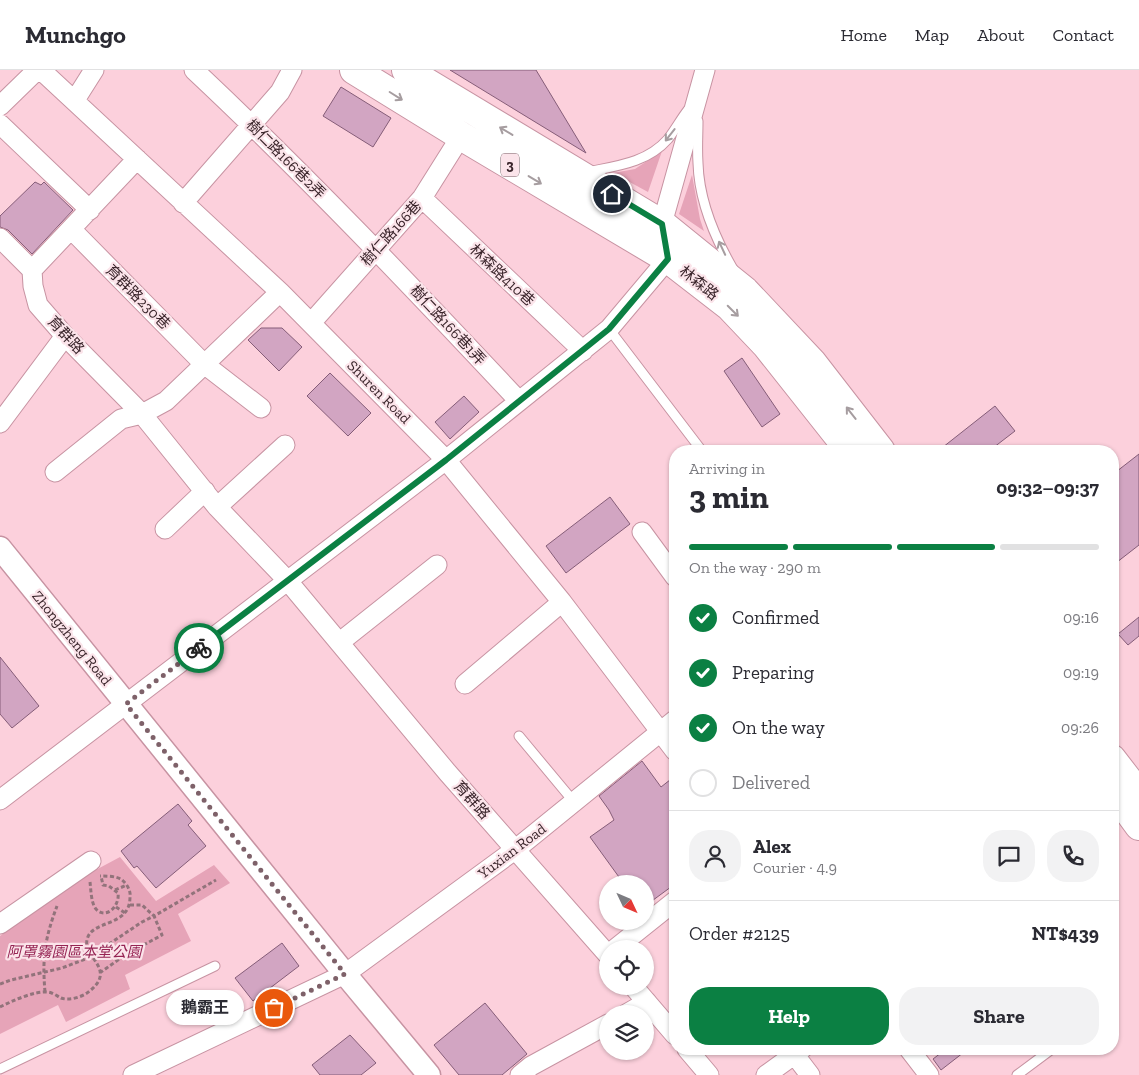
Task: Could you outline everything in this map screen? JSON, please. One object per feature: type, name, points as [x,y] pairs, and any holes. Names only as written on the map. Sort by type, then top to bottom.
[{"type":"main road","name":"林森路","points":[[354,70],[668,259],[730,307],[766,345],[845,445]]},
{"type":"main road","name":"林森路","points":[[406,70],[662,224],[745,291],[812,362],[876,445]]},
{"type":"main road","points":[[1119,768],[1139,794]]},
{"type":"main road","points":[[1119,799],[1139,826]]},
{"type":"street","points":[[0,106],[37,70]]},
{"type":"street","name":"Shuren Road","points":[[41,70],[280,292],[446,460],[562,602],[669,744]]},
{"type":"street","points":[[75,100],[94,70]]},
{"type":"street","name":"樹仁路166巷2弄","points":[[194,70],[376,249]]},
{"type":"street","points":[[183,203],[280,92],[292,70]]},
{"type":"street","points":[[0,800],[446,460],[609,329],[668,259],[662,224],[705,70]]},
{"type":"street","points":[[0,124],[90,210]]},
{"type":"street","name":"樹仁路166巷","points":[[310,323],[422,198],[461,136]]},
{"type":"street","points":[[0,238],[32,270],[72,230],[137,159]]},
{"type":"street","name":"林森路410巷","points":[[422,198],[583,350]]},
{"type":"street","name":"育群路230巷","points":[[72,230],[204,364],[260,408]]},
{"type":"street","name":"樹仁路166巷1弄","points":[[376,249],[519,401]]},
{"type":"street","name":"育群路","points":[[32,270],[33,286],[38,305],[65,336],[142,414],[217,507],[287,580],[447,772],[599,946]]},
{"type":"street","points":[[55,472],[121,419],[142,414],[166,401],[280,292]]},
{"type":"street","points":[[0,423],[65,336]]},
{"type":"street","points":[[217,507],[285,445]]},
{"type":"street","points":[[165,529],[205,491]]},
{"type":"street","points":[[642,532],[669,569]]},
{"type":"street","name":"Zhongzheng Road","points":[[1,553],[429,1075]]},
{"type":"street","points":[[340,642],[437,565]]},
{"type":"street","points":[[465,684],[562,602]]},
{"type":"street","name":"Yuxian Road","points":[[133,1075],[345,974],[516,849],[669,725]]},
{"type":"street","points":[[0,924],[94,874]]},
{"type":"street","points":[[625,940],[669,906]]},
{"type":"street","points":[[641,995],[669,1028]]},
{"type":"street","points":[[642,1005],[647,1002]]},
{"type":"street","points":[[520,1075],[531,1066],[599,1029]]},
{"type":"street","points":[[692,1055],[709,1075]]},
{"type":"street","points":[[766,1075],[793,1055]]},
{"type":"street","points":[[800,1055],[810,1075]]},
{"type":"street","points":[[913,1055],[929,1075]]},
{"type":"lane","points":[[578,174],[634,162],[650,154],[667,140],[698,95]]},
{"type":"lane","points":[[698,95],[698,165],[706,206],[722,249],[745,291]]},
{"type":"lane","points":[[609,329],[697,445]]},
{"type":"lane","points":[[519,736],[574,802]]},
{"type":"lane","points":[[0,1069],[215,966]]},
{"type":"lane","points":[[1017,1075],[1044,1055]]},
{"type":"path","points":[[94,874],[102,886],[109,886],[115,890],[119,899],[114,909],[107,912],[100,912],[96,909],[93,903],[94,874]]},
{"type":"path","points":[[0,1006],[20,997],[45,992],[64,999],[78,997],[94,987],[98,981],[99,965],[88,946],[87,939],[93,930],[112,922],[125,913],[130,905],[131,894],[127,885],[121,879],[94,874],[84,881]]},
{"type":"path","points":[[0,984],[44,971],[62,968],[88,958],[142,922],[216,880]]},
{"type":"path","points":[[115,890],[127,885]]},
{"type":"path","points":[[45,992],[44,948],[57,906],[63,899]]},
{"type":"path","points":[[100,972],[162,935],[154,916],[142,905],[130,905]]},
{"type":"path","points":[[116,907],[125,913]]},
{"type":"green space","points":[[662,151],[648,192],[613,173],[635,169]]},
{"type":"green space","points":[[692,175],[700,219],[704,231],[679,214]]},
{"type":"green space","name":"阿罩霧園區本堂公園","points":[[120,857],[156,901],[214,865],[230,883],[178,914],[191,941],[125,975],[130,989],[66,1022],[58,1005],[0,1034],[0,936],[92,872]]},
{"type":"building","points":[[450,70],[536,70],[586,153]]},
{"type":"building","points":[[341,87],[391,118],[373,147],[323,116]]},
{"type":"building","points":[[35,182],[41,185],[44,182],[73,210],[32,254],[8,230],[0,227],[0,216]]},
{"type":"building","points":[[261,328],[282,328],[302,347],[279,371],[248,340]]},
{"type":"building","points":[[742,358],[780,414],[762,427],[724,371]]},
{"type":"building","points":[[330,373],[371,413],[348,436],[307,396]]},
{"type":"building","points":[[464,396],[479,412],[450,439],[435,422]]},
{"type":"building","points":[[995,406],[1015,431],[997,445],[946,445]]},
{"type":"building","points":[[1139,454],[1139,545],[1119,561],[1119,470]]},
{"type":"building","points":[[610,497],[630,524],[566,573],[546,546]]},
{"type":"building","points":[[1139,617],[1139,636],[1128,645],[1119,633]]},
{"type":"building","points":[[0,657],[39,706],[12,728],[0,714]]},
{"type":"building","points":[[642,761],[661,787],[669,781],[669,888],[654,899],[654,875],[617,875],[590,837],[614,820],[599,796]]},
{"type":"building","points":[[178,804],[192,821],[188,825],[206,846],[156,888],[137,866],[134,868],[121,851]]},
{"type":"building","points":[[282,943],[299,966],[253,1001],[235,978]]},
{"type":"building","points":[[485,1003],[527,1054],[502,1075],[459,1075],[434,1045]]},
{"type":"building","points":[[350,1035],[376,1063],[361,1075],[320,1075],[312,1065]]},
{"type":"building","points":[[938,1055],[960,1055],[941,1070],[933,1059]]},
{"type":"way so far","points":[[199,648],[126,704],[345,974],[274,1008]]},
{"type":"place","name":"鵝霸王","points":[[274,1008]]},
{"type":"route","points":[[199,648],[446,460],[609,329],[668,259],[662,224],[612,194]]}]
